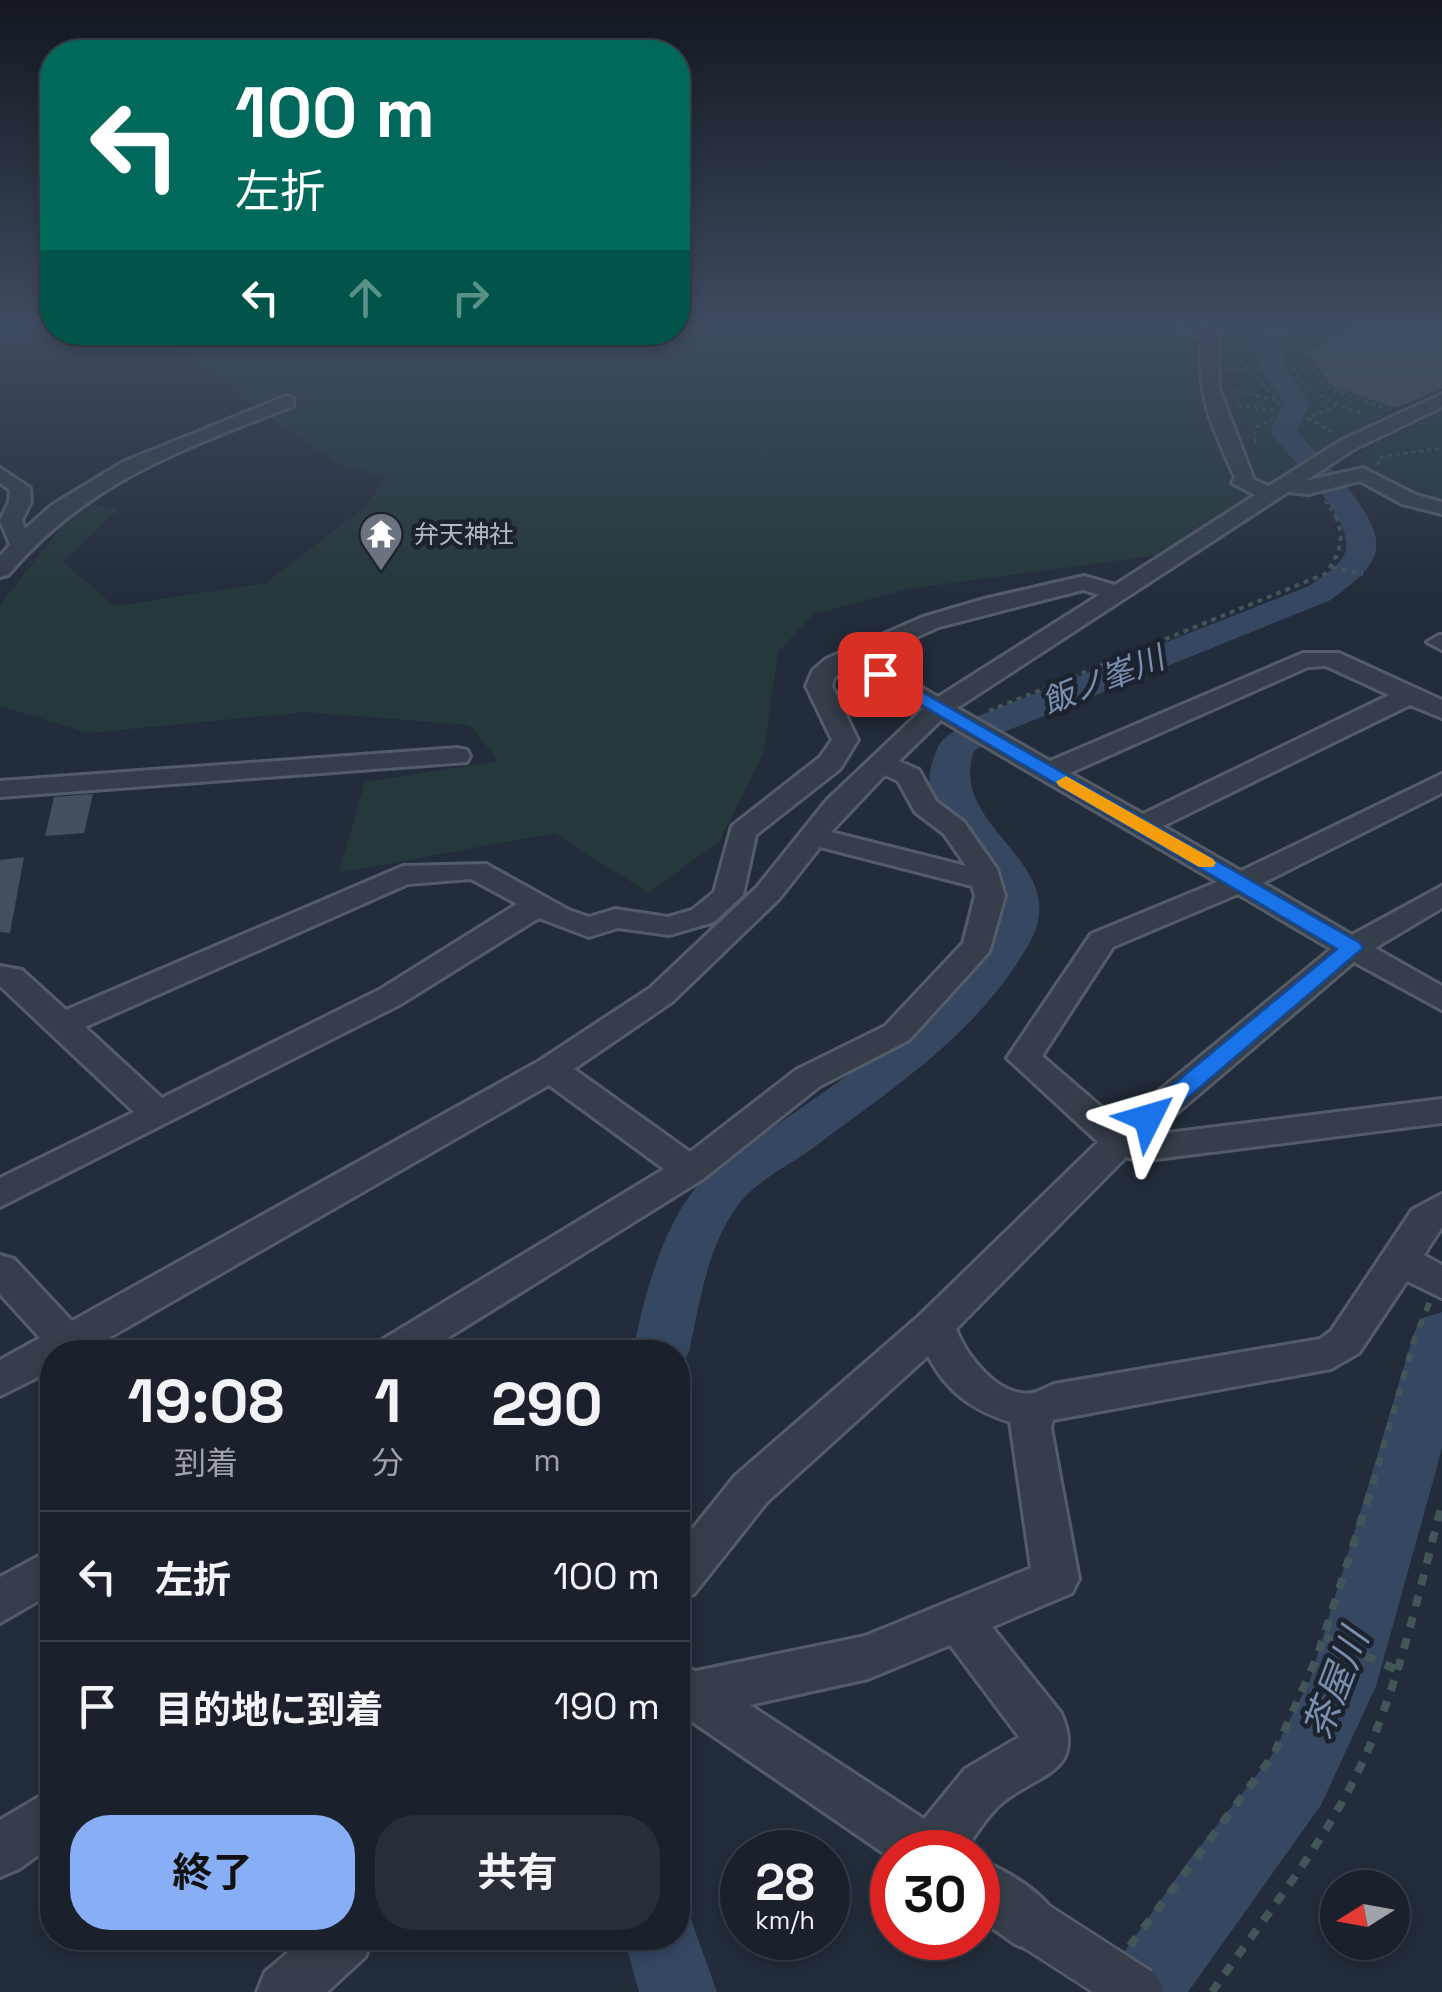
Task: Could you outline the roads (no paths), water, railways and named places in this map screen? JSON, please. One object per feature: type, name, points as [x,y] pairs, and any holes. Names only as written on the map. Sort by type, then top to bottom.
[{"type":"street","points":[[0,570],[20,543],[74,495],[136,464],[257,414]]},
{"type":"street","points":[[1218,414],[1248,468],[1242,483],[1277,489],[1308,488],[1363,474],[1409,500],[1442,508]]},
{"type":"street","points":[[89,1340],[551,1069],[661,996],[768,893],[836,806],[881,763],[1118,593],[1357,440],[1411,414]]},
{"type":"street","points":[[0,474],[20,488],[20,502],[11,520],[20,543]]},
{"type":"street","points":[[63,1024],[403,875],[476,870],[558,917],[589,928],[614,918],[682,924],[720,904],[728,895],[742,832],[830,763],[846,740],[818,686],[835,664],[931,622],[1024,596],[1084,584],[1118,593]]},
{"type":"street","points":[[851,656],[1442,1000]]},
{"type":"street","points":[[1049,772],[1303,660],[1330,658],[1442,710]]},
{"type":"street","points":[[1142,826],[1410,695]]},
{"type":"street","points":[[0,789],[457,756]]},
{"type":"street","points":[[414,1340],[690,1170],[808,1078],[897,1033],[978,945],[990,896],[987,880],[954,828],[925,806],[909,776],[881,763]]},
{"type":"street","points":[[1442,782],[1240,883],[1102,942],[1024,1058],[1120,1142],[1140,1149],[1442,1111]]},
{"type":"street","points":[[812,836],[987,880]]},
{"type":"street","points":[[690,1565],[750,1489],[934,1326],[1120,1142],[1352,948],[1442,896]]},
{"type":"street","points":[[0,1194],[390,997],[539,904]]},
{"type":"street","points":[[0,976],[11,977],[158,1114]]},
{"type":"street","points":[[551,1069],[690,1170]]},
{"type":"street","points":[[934,1326],[942,1350],[957,1371],[997,1404],[1012,1409],[1035,1410],[1054,1401],[1331,1353],[1427,1275],[1425,1220],[1442,1208]]},
{"type":"street","points":[[0,1268],[70,1340]]},
{"type":"street","points":[[0,1380],[40,1363]]},
{"type":"street","points":[[690,1689],[868,1657],[1056,1579],[1030,1428],[1035,1410]]},
{"type":"street","points":[[0,1602],[40,1576]]},
{"type":"street","points":[[947,1830],[983,1786],[1034,1756],[1044,1745],[1043,1730],[957,1618]]},
{"type":"street","points":[[690,1693],[896,1830]]},
{"type":"street","points":[[0,1851],[40,1823]]},
{"type":"street","points":[[1000,1901],[1124,1983]]},
{"type":"street","points":[[285,1992],[332,1950]]},
{"type":"waterway","name":"飯ノ峯川","points":[[664,1340],[689,1250],[723,1189],[878,1077],[939,1027],[990,970],[1011,937],[1018,915],[1017,894],[1009,874],[956,801],[949,783],[957,746],[991,724],[1320,593],[1356,562],[1361,544],[1355,518],[1283,432],[1292,414]]},
{"type":"waterway","name":"茶屋川","points":[[1142,1992],[1213,1889],[1296,1781],[1342,1686],[1442,1333]]},
{"type":"waterway","name":"飯ノ峯川","points":[[665,1950],[678,1992]]},
{"type":"place","name":"弁天神社","points":[[381,572]]}]
